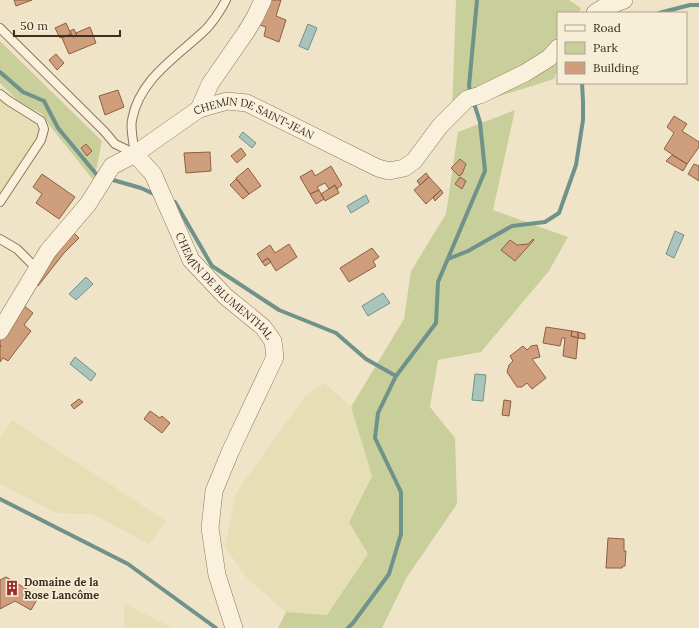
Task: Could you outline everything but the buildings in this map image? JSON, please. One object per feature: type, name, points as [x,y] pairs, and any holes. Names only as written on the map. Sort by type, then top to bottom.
[{"type":"street","points":[[198,109],[210,84],[246,32],[263,0]]},
{"type":"street","points":[[597,12],[624,0]]},
{"type":"street","name":"CHEMIN DE SAINT-JEAN","points":[[0,331],[48,251],[88,204],[112,166],[135,154],[198,109],[227,101],[247,104],[378,168],[389,171],[404,168],[414,161],[440,126],[473,96],[524,73],[549,58],[557,49]]},
{"type":"street","name":"CHEMIN DE BLUMENTHAL","points":[[135,154],[153,174],[191,260],[225,296],[264,326],[273,341],[275,357],[231,450],[214,491],[210,528],[217,575],[234,628]]},
{"type":"lane","points":[[135,154],[131,122],[142,92],[161,69],[204,31],[226,0]]},
{"type":"lane","points":[[0,28],[104,131],[115,144],[135,154]]},
{"type":"lane","points":[[0,94],[41,121],[44,129],[41,140],[0,202]]},
{"type":"lane","points":[[0,239],[17,250],[37,269]]},
{"type":"shaded area","points":[[0,100],[39,126],[38,137],[0,196]]},
{"type":"shaded area","points":[[325,383],[351,407],[372,476],[349,521],[368,554],[327,615],[286,612],[247,578],[225,547],[236,493],[305,396]]},
{"type":"shaded area","points":[[12,420],[166,521],[149,544],[92,514],[56,513],[0,484],[0,438]]},
{"type":"shaded area","points":[[125,604],[173,628],[123,628]]},
{"type":"green space","points":[[456,0],[569,0],[581,8],[579,12],[557,12],[557,71],[554,79],[452,111]]},
{"type":"green space","points":[[0,41],[102,141],[94,181],[42,114],[20,103],[0,83]]},
{"type":"green space","points":[[515,110],[493,210],[568,237],[549,271],[481,352],[438,360],[430,407],[455,438],[457,504],[407,577],[382,628],[278,628],[286,612],[327,615],[368,554],[349,522],[372,476],[351,407],[404,319],[411,271],[446,214],[458,132]]},
{"type":"water","points":[[308,24],[317,28],[308,50],[299,46]]},
{"type":"water","points":[[243,132],[256,143],[252,148],[239,137]]},
{"type":"water","points":[[366,195],[369,202],[351,213],[347,206]]},
{"type":"water","points":[[675,231],[684,235],[674,258],[666,254]]},
{"type":"water","points":[[86,277],[93,284],[76,300],[69,294]]},
{"type":"water","points":[[383,293],[390,303],[368,316],[362,306]]},
{"type":"water","points":[[75,357],[96,374],[91,381],[70,364]]},
{"type":"water","points":[[475,374],[486,375],[483,401],[472,400]]},
{"type":"waterway","points":[[471,94],[469,86],[477,0]]},
{"type":"waterway","points":[[663,12],[690,5],[699,5]]},
{"type":"waterway","points":[[0,72],[23,92],[44,101],[58,128],[97,175]]},
{"type":"waterway","points":[[448,259],[468,251],[512,226],[545,222],[559,213],[576,165],[583,120],[582,84]]},
{"type":"waterway","points":[[348,628],[389,574],[401,534],[401,492],[375,438],[378,413],[396,376],[436,323],[438,282],[485,171],[480,122],[473,100]]},
{"type":"waterway","points":[[113,180],[141,188],[156,195]]},
{"type":"waterway","points":[[175,202],[212,266],[279,310],[336,333],[366,359],[396,376]]},
{"type":"waterway","points":[[0,499],[128,564],[216,628]]},
{"type":"place","name":"Domaine de la Rose Lancôme","points":[[12,588]]}]
